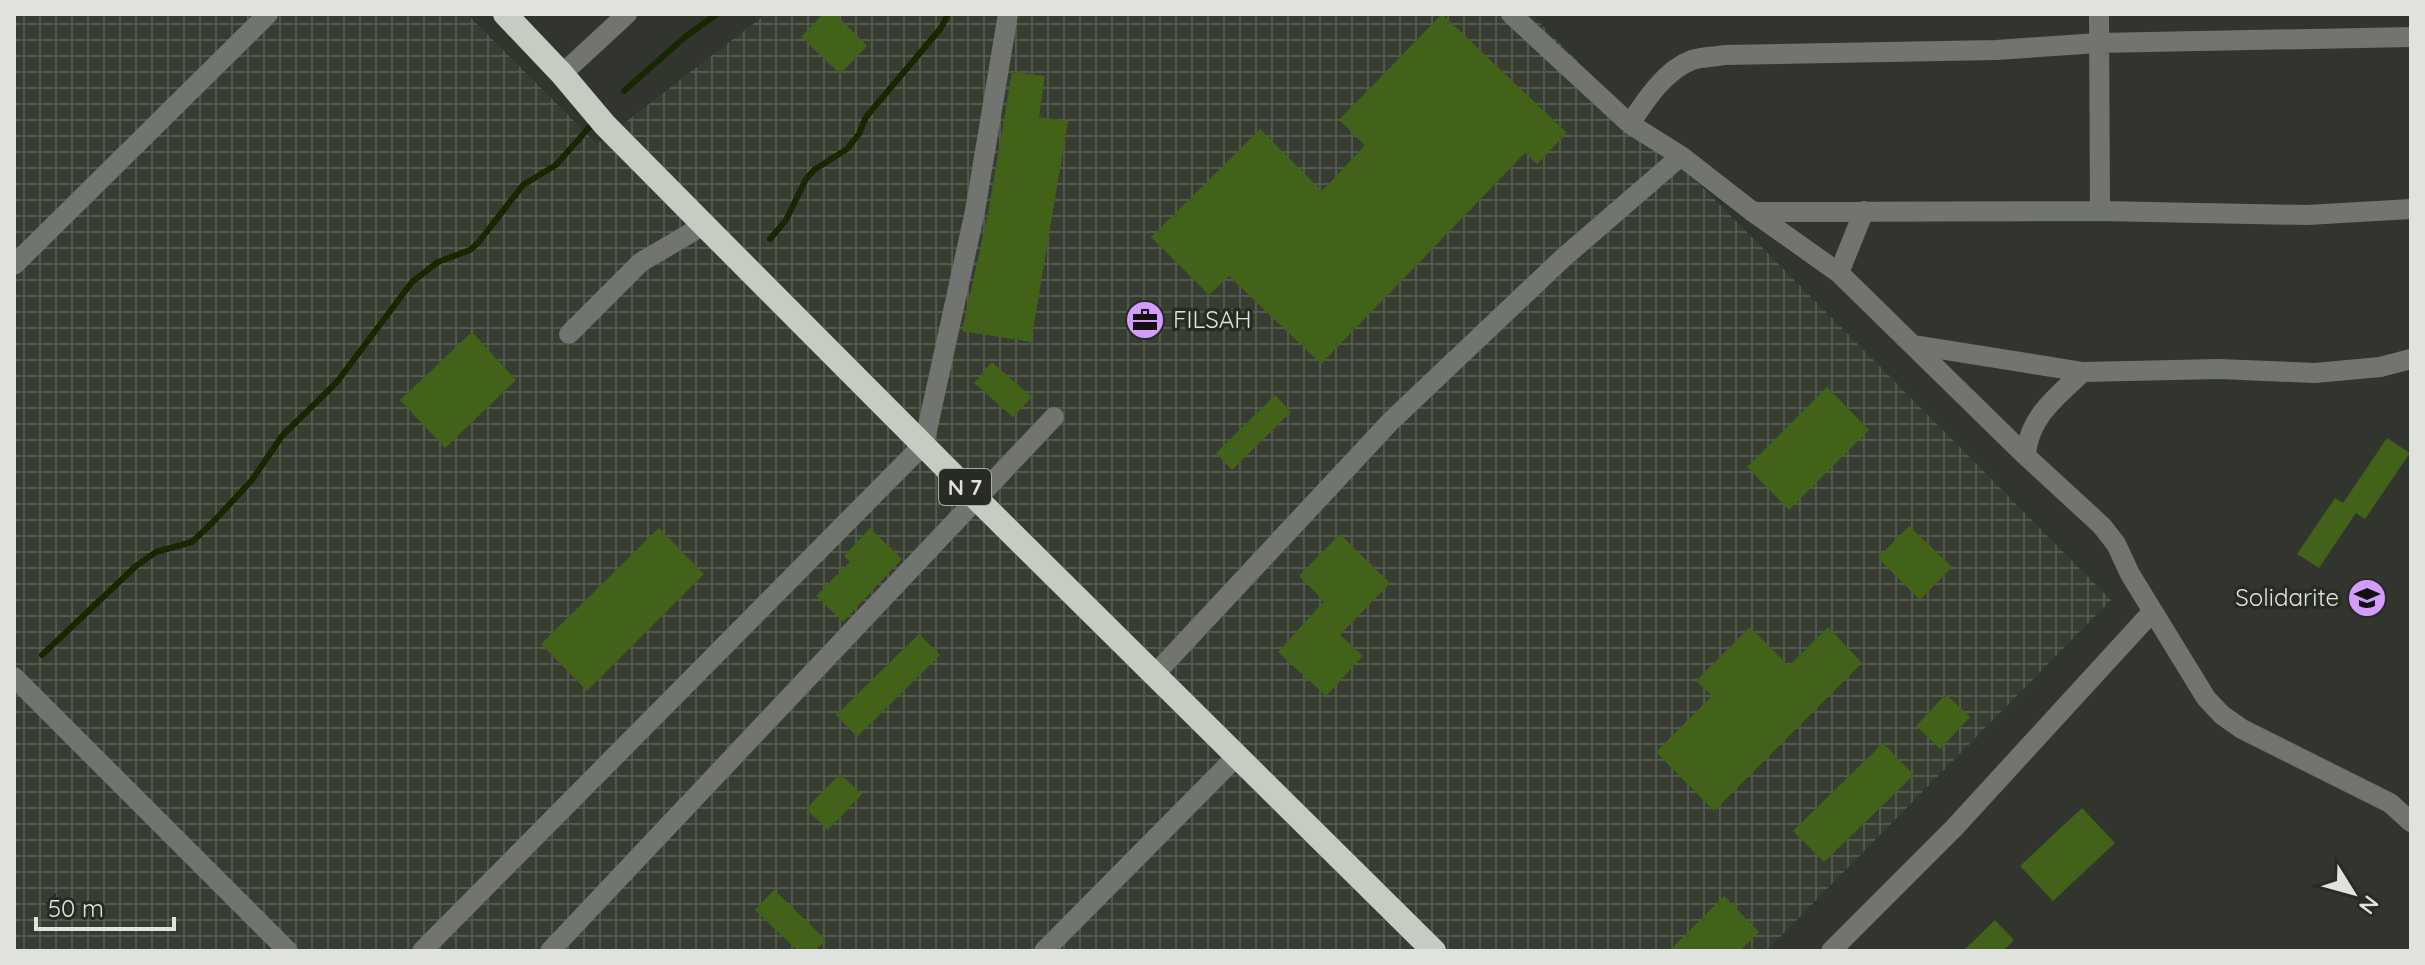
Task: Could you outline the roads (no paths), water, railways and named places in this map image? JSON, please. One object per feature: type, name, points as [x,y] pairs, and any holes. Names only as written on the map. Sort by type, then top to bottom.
[{"type":"highway","name":"N 7","points":[[505,14],[605,125],[704,225],[1434,951]]},
{"type":"street","points":[[14,265],[268,14]]},
{"type":"street","points":[[562,74],[627,14]]},
{"type":"street","points":[[422,951],[924,444],[975,211],[1008,14]]},
{"type":"street","points":[[1511,14],[1630,124],[1681,156],[1839,273],[2109,534],[2206,698],[2222,715],[2242,729],[2390,803],[2411,822]]},
{"type":"street","points":[[2099,14],[2100,211]]},
{"type":"street","points":[[1630,124],[1668,76],[1691,60],[1737,55],[1996,50],[2098,43],[2411,37]]},
{"type":"street","points":[[1155,674],[1391,421],[1563,258],[1681,156]]},
{"type":"street","points":[[1753,212],[2100,211],[2307,215],[2411,209]]},
{"type":"street","points":[[1839,273],[1864,211]]},
{"type":"street","points":[[569,334],[641,262],[704,225]]},
{"type":"street","points":[[1914,345],[2083,372],[2219,369],[2315,373],[2380,367],[2411,359]]},
{"type":"street","points":[[2026,456],[2027,439],[2035,419],[2083,372]]},
{"type":"street","points":[[550,951],[1054,417]]},
{"type":"street","points":[[1831,951],[1955,827],[2153,611]]},
{"type":"street","points":[[14,677],[288,951]]},
{"type":"street","points":[[1044,951],[1236,757]]},
{"type":"waterway","points":[[624,91],[685,37],[717,14]]},
{"type":"waterway","points":[[770,239],[786,220],[806,179],[814,170],[847,149],[859,134],[866,117],[941,28],[948,14]]},
{"type":"waterway","points":[[42,655],[136,566],[156,552],[192,542],[214,521],[252,480],[282,436],[337,382],[412,282],[438,262],[470,250],[478,243],[523,185],[556,165],[594,122]]},
{"type":"place","name":"FILSAH","points":[[1145,320]]},
{"type":"place","name":"Solidarite","points":[[2367,598]]}]
